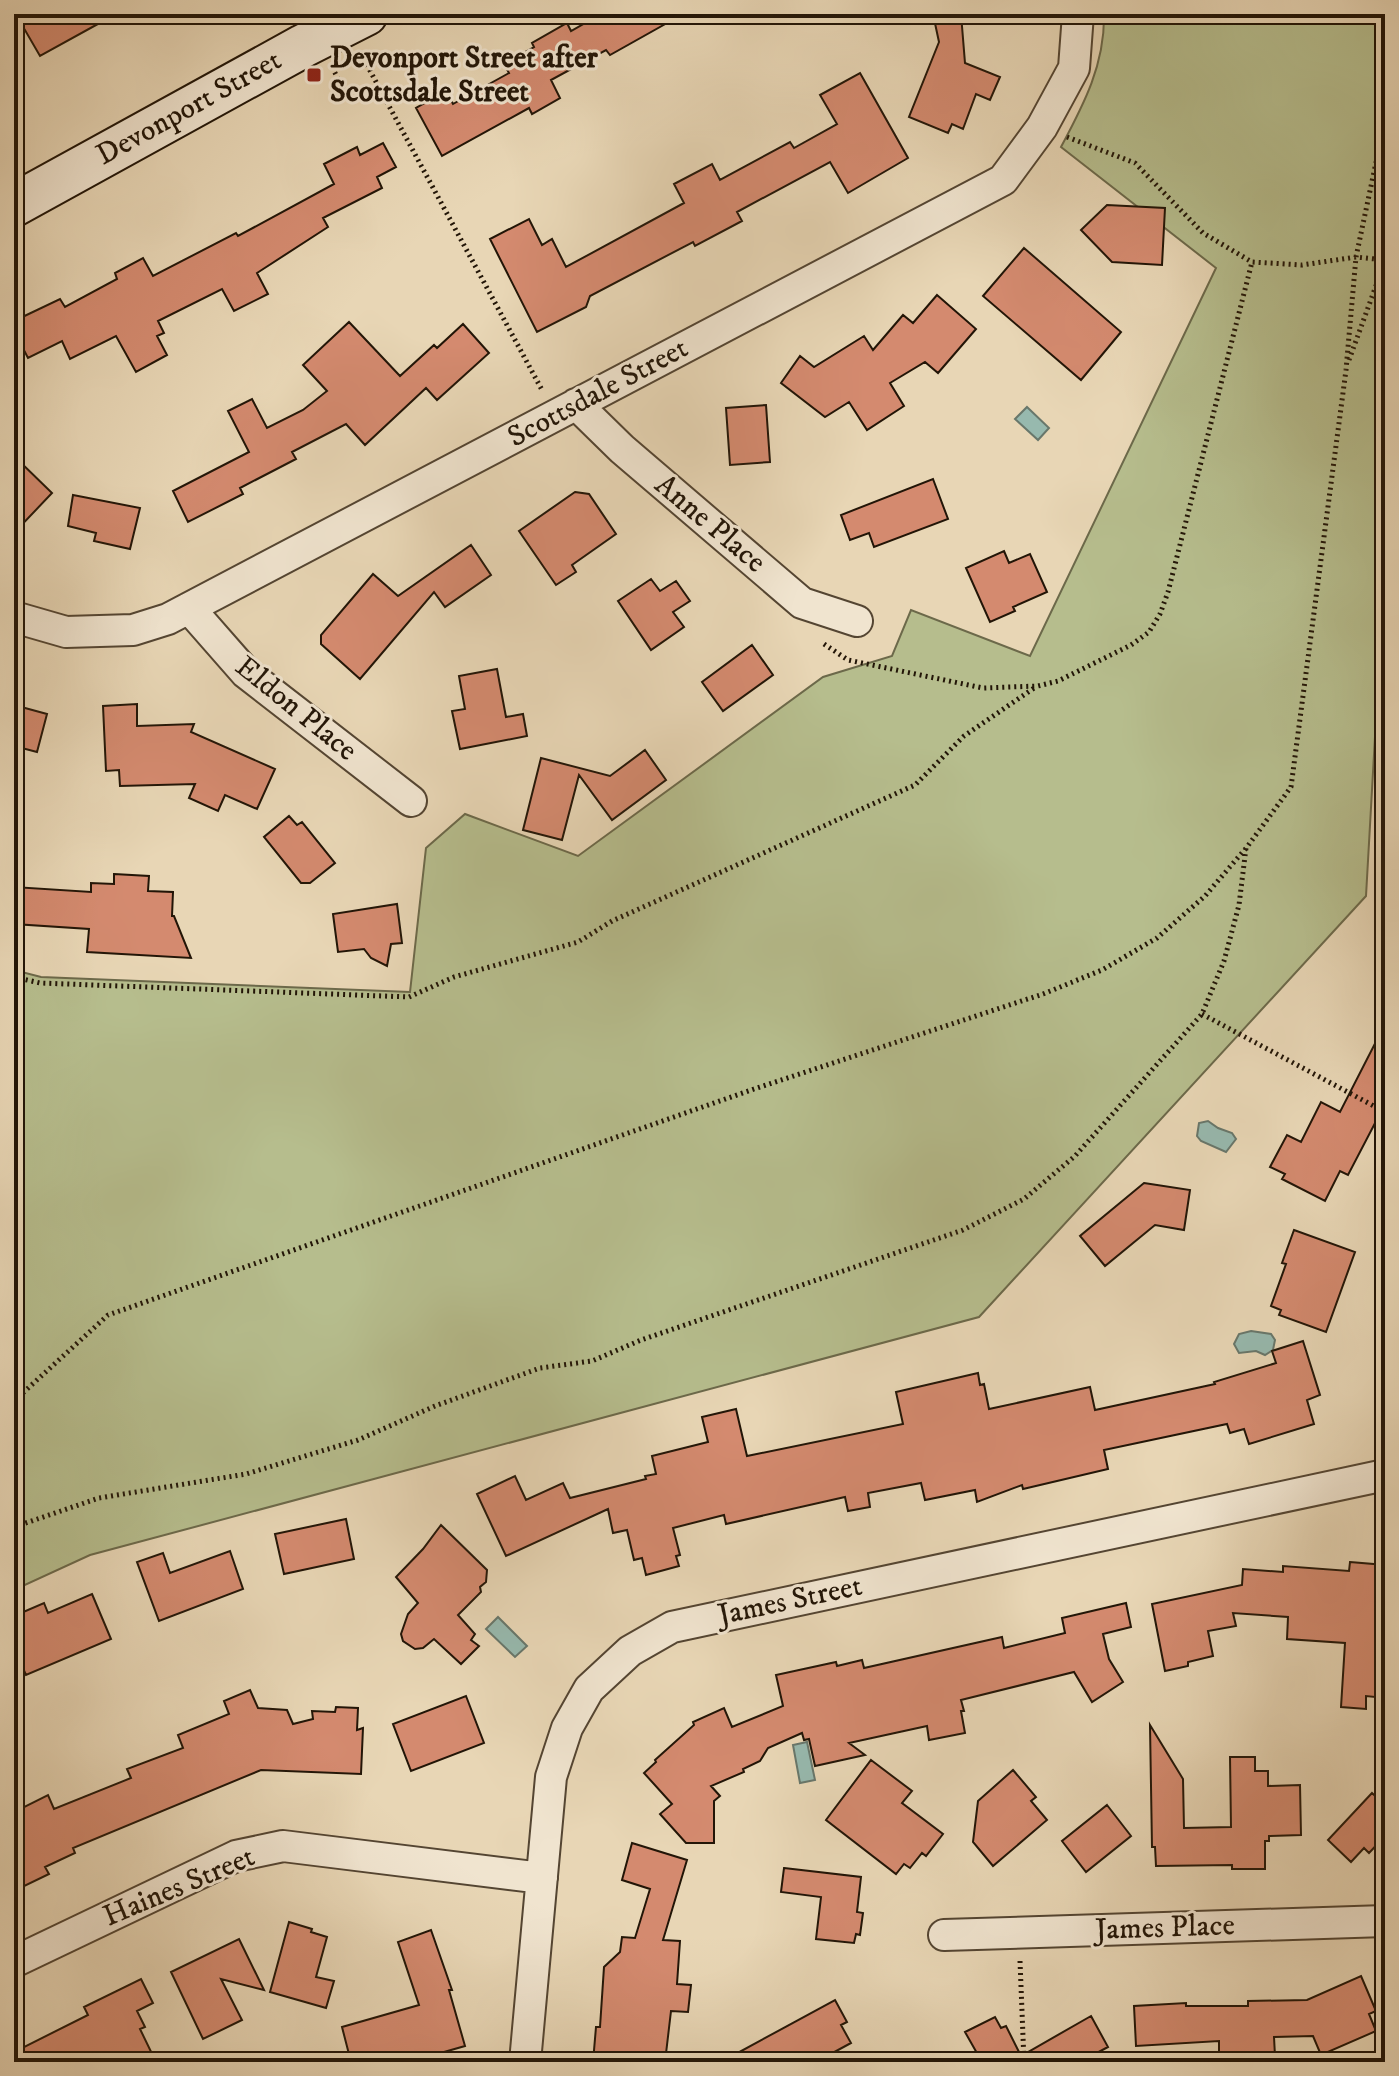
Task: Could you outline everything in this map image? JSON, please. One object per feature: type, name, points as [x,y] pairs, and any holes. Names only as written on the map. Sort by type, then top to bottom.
[{"type":"main road","name":"Devonport Street","points":[[14,205],[355,19]]},
{"type":"street","name":"Scottsdale Street","points":[[14,617],[66,632],[133,630],[168,619],[1003,180],[1042,127],[1074,68],[1078,14]]},
{"type":"street","name":"Anne Place","points":[[566,410],[622,449],[802,603],[857,621]]},
{"type":"street","name":"Eldon Place","points":[[189,608],[246,673],[411,801]]},
{"type":"street","name":"James Street","points":[[525,2062],[551,1777],[567,1728],[589,1689],[630,1651],[672,1627],[1384,1467]]},
{"type":"street","name":"Haines Street","points":[[14,1962],[236,1856],[283,1846],[542,1878]]},
{"type":"street","name":"James Place","points":[[944,1935],[1385,1921]]},
{"type":"path","points":[[355,19],[566,410]]},
{"type":"path","points":[[331,65],[348,98]]},
{"type":"path","points":[[14,1401],[108,1315],[754,1089],[1043,994],[1102,970],[1157,938],[1205,896],[1247,847],[1291,787],[1346,370],[1356,257],[1385,120]]},
{"type":"path","points":[[1042,127],[1135,163],[1203,233],[1252,262],[1302,265],[1356,257],[1385,260],[1346,370]]},
{"type":"path","points":[[824,643],[848,660],[983,688],[1038,686],[1058,681],[1131,645],[1149,632],[1160,614],[1252,262]]},
{"type":"path","points":[[14,977],[40,983],[409,997],[454,977],[578,942],[612,921],[915,785],[964,736],[1038,686]]},
{"type":"path","points":[[14,1527],[99,1498],[246,1474],[358,1440],[435,1406],[540,1368],[592,1361],[641,1340],[963,1230],[1024,1199],[1075,1156],[1202,1014],[1224,961],[1239,905],[1247,847]]},
{"type":"path","points":[[1202,1014],[1385,1112]]},
{"type":"path","points":[[1019,1932],[1024,2062]]},
{"type":"green space","points":[[1104,14],[1385,14],[1385,560],[1366,896],[979,1317],[90,1555],[14,1590],[14,970],[41,977],[410,992],[426,848],[465,814],[578,856],[823,677],[892,656],[911,610],[1030,656],[1216,268],[1061,147],[1097,67]]},
{"type":"water","points":[[1027,407],[1049,428],[1038,440],[1015,419]]},
{"type":"water","points":[[1208,1121],[1232,1133],[1236,1139],[1226,1152],[1201,1141],[1197,1136],[1199,1123]]},
{"type":"water","points":[[1251,1331],[1271,1334],[1275,1340],[1273,1350],[1265,1355],[1256,1351],[1239,1353],[1234,1344],[1239,1334]]},
{"type":"water","points":[[498,1617],[527,1646],[515,1657],[486,1629]]},
{"type":"water","points":[[807,1742],[815,1780],[800,1783],[793,1745]]},
{"type":"building","points":[[42,14],[116,14],[40,56],[22,25]]},
{"type":"building","points":[[601,14],[683,14],[610,55],[606,50],[551,80],[560,98],[532,114],[529,108],[442,156],[416,108],[446,91],[453,104],[509,73],[504,64],[534,47],[532,43],[567,23],[571,31]]},
{"type":"building","points":[[933,14],[961,14],[965,63],[1000,77],[990,100],[976,94],[963,129],[952,124],[948,133],[909,117],[939,42]]},
{"type":"building","points":[[860,73],[908,158],[848,193],[830,162],[737,212],[742,221],[695,246],[693,242],[590,296],[586,307],[537,332],[490,239],[529,219],[542,245],[552,239],[566,267],[684,203],[674,184],[712,164],[720,180],[790,142],[794,148],[837,124],[820,95]]},
{"type":"building","points":[[383,143],[396,167],[377,177],[382,188],[323,218],[328,227],[257,273],[268,294],[234,311],[222,289],[158,321],[164,333],[157,336],[167,355],[136,372],[116,336],[70,359],[62,341],[28,358],[14,331],[14,321],[60,299],[65,307],[117,279],[115,273],[143,258],[153,276],[236,233],[238,236],[334,184],[324,164],[357,147],[360,155]]},
{"type":"building","points":[[1107,205],[1165,208],[1162,265],[1112,262],[1081,230]]},
{"type":"building","points":[[1024,248],[1121,332],[1081,380],[983,296]]},
{"type":"building","points":[[937,295],[976,329],[938,373],[925,362],[890,383],[904,406],[867,430],[849,402],[825,417],[781,383],[800,356],[814,367],[864,336],[873,350],[903,315],[913,323]]},
{"type":"building","points":[[349,322],[400,376],[463,324],[489,353],[437,400],[426,388],[365,445],[346,424],[292,452],[296,459],[240,488],[243,494],[188,522],[173,491],[249,452],[228,411],[252,399],[267,428],[303,410],[327,391],[303,365]]},
{"type":"building","points":[[766,405],[770,462],[730,465],[726,408]]},
{"type":"building","points":[[14,456],[52,493],[14,533]]},
{"type":"building","points":[[933,479],[948,519],[874,547],[869,533],[850,540],[841,515]]},
{"type":"building","points":[[575,492],[589,494],[616,534],[572,565],[576,572],[556,585],[519,531]]},
{"type":"building","points":[[73,495],[140,508],[130,549],[94,541],[96,533],[68,526]]},
{"type":"building","points":[[471,545],[491,575],[445,607],[434,592],[360,679],[321,644],[321,635],[373,574],[398,596]]},
{"type":"building","points":[[1004,551],[1009,563],[1030,554],[1047,592],[1013,607],[1015,611],[990,622],[966,568]]},
{"type":"building","points":[[651,579],[660,591],[676,581],[690,601],[673,612],[684,627],[651,650],[618,601]]},
{"type":"building","points":[[752,645],[773,675],[723,711],[702,682]]},
{"type":"building","points":[[497,669],[506,717],[523,714],[527,736],[460,749],[452,711],[465,709],[459,676]]},
{"type":"building","points":[[137,704],[137,726],[194,724],[191,732],[275,769],[257,809],[225,795],[218,811],[189,798],[195,784],[120,786],[119,770],[106,771],[103,706]]},
{"type":"building","points":[[14,705],[47,714],[37,752],[14,746]]},
{"type":"building","points":[[645,750],[666,780],[612,820],[579,775],[562,840],[523,830],[541,758],[610,776]]},
{"type":"building","points":[[289,816],[297,825],[302,822],[335,863],[310,883],[301,883],[264,837]]},
{"type":"building","points":[[114,874],[149,876],[148,891],[173,892],[172,916],[191,958],[87,952],[89,929],[14,924],[14,887],[91,892],[91,883],[114,884]]},
{"type":"building","points":[[397,904],[402,943],[391,944],[387,966],[371,958],[364,949],[338,952],[333,914]]},
{"type":"building","points":[[1385,1024],[1385,1104],[1348,1175],[1340,1171],[1325,1201],[1282,1179],[1285,1174],[1270,1167],[1287,1135],[1301,1142],[1321,1102],[1340,1112]]},
{"type":"building","points":[[1144,1183],[1190,1190],[1184,1230],[1155,1225],[1105,1266],[1080,1236]]},
{"type":"building","points":[[1294,1230],[1355,1252],[1326,1332],[1279,1315],[1281,1310],[1271,1306]]},
{"type":"building","points":[[1303,1341],[1320,1395],[1307,1400],[1314,1424],[1249,1444],[1244,1429],[1230,1433],[1227,1424],[1104,1450],[1108,1469],[1023,1489],[1022,1485],[977,1502],[975,1490],[925,1500],[921,1483],[868,1493],[870,1507],[848,1511],[845,1497],[726,1524],[724,1515],[673,1528],[680,1555],[676,1556],[679,1566],[646,1575],[642,1558],[634,1560],[627,1530],[613,1533],[608,1509],[506,1556],[477,1494],[515,1476],[526,1500],[563,1483],[570,1498],[646,1479],[645,1476],[656,1474],[652,1456],[708,1442],[702,1417],[736,1409],[747,1456],[903,1424],[896,1392],[978,1373],[980,1385],[984,1384],[989,1409],[1090,1387],[1095,1410],[1215,1384],[1276,1363],[1272,1351]]},
{"type":"building","points":[[346,1519],[354,1559],[284,1574],[275,1534]]},
{"type":"building","points":[[441,1525],[487,1570],[481,1592],[458,1615],[475,1634],[471,1640],[479,1646],[461,1664],[434,1639],[423,1648],[415,1649],[403,1641],[401,1634],[408,1614],[418,1603],[396,1577]]},
{"type":"building","points":[[230,1551],[243,1589],[159,1621],[137,1562],[163,1553],[170,1573]]},
{"type":"building","points":[[1350,1562],[1385,1565],[1385,1603],[1380,1603],[1377,1650],[1385,1651],[1385,1698],[1366,1696],[1366,1709],[1341,1707],[1345,1643],[1287,1639],[1288,1617],[1233,1613],[1236,1626],[1208,1631],[1213,1656],[1165,1671],[1152,1604],[1242,1585],[1243,1569],[1283,1572],[1283,1566],[1349,1571]]},
{"type":"building","points":[[92,1594],[111,1639],[26,1675],[14,1648],[14,1616],[44,1603],[48,1613]]},
{"type":"building","points":[[1126,1603],[1131,1627],[1103,1634],[1109,1659],[1123,1682],[1092,1702],[1074,1672],[961,1700],[965,1733],[929,1740],[927,1726],[849,1743],[865,1755],[815,1766],[809,1739],[804,1740],[802,1733],[768,1748],[760,1761],[743,1769],[744,1772],[711,1786],[720,1796],[714,1801],[714,1843],[686,1843],[660,1814],[672,1804],[644,1773],[694,1725],[693,1722],[724,1708],[732,1727],[783,1706],[776,1675],[836,1662],[837,1666],[862,1660],[864,1668],[1002,1637],[1004,1648],[1065,1633],[1062,1618]]},
{"type":"building","points":[[250,1690],[258,1708],[287,1710],[293,1724],[313,1719],[312,1711],[335,1712],[336,1707],[358,1708],[357,1730],[363,1728],[361,1774],[261,1770],[73,1848],[75,1853],[45,1867],[49,1874],[14,1891],[14,1812],[48,1795],[54,1809],[131,1778],[127,1769],[183,1748],[178,1735],[229,1714],[224,1701]]},
{"type":"building","points":[[466,1696],[484,1743],[411,1771],[393,1724]]},
{"type":"building","points":[[1150,1725],[1183,1779],[1184,1828],[1231,1827],[1230,1757],[1255,1757],[1255,1771],[1268,1771],[1268,1786],[1300,1785],[1301,1835],[1269,1836],[1269,1841],[1265,1841],[1265,1869],[1232,1869],[1232,1865],[1156,1866],[1155,1847],[1152,1847]]},
{"type":"building","points":[[871,1760],[912,1791],[902,1803],[943,1834],[926,1856],[922,1853],[910,1868],[904,1864],[896,1874],[826,1820]]},
{"type":"building","points":[[1013,1770],[1036,1797],[1031,1801],[1047,1820],[993,1866],[973,1842],[978,1801]]},
{"type":"building","points":[[1372,1793],[1385,1805],[1385,1836],[1369,1853],[1364,1848],[1351,1862],[1328,1840]]},
{"type":"building","points":[[1107,1805],[1131,1836],[1086,1872],[1062,1841]]},
{"type":"building","points":[[632,1843],[687,1860],[663,1940],[680,1941],[677,1984],[691,1985],[688,2012],[671,2011],[665,2062],[593,2062],[596,2027],[600,2027],[604,1967],[620,1952],[622,1937],[635,1938],[650,1889],[622,1880]]},
{"type":"building","points":[[784,1868],[861,1877],[857,1912],[863,1913],[860,1935],[856,1934],[854,1943],[816,1939],[821,1897],[781,1892]]},
{"type":"building","points":[[289,1922],[327,1937],[316,1977],[334,1981],[326,2008],[270,1992]]},
{"type":"building","points":[[431,1930],[452,1990],[449,1990],[465,2046],[409,2062],[351,2062],[342,2027],[419,2005],[398,1942]]},
{"type":"building","points":[[239,1939],[264,1990],[221,1979],[242,2020],[203,2039],[171,1972]]},
{"type":"building","points":[[1361,1976],[1376,2011],[1369,2014],[1376,2031],[1321,2055],[1313,2036],[1274,2037],[1275,2056],[1251,2057],[1251,2062],[1219,2062],[1219,2041],[1136,2046],[1134,2006],[1186,2003],[1186,2006],[1248,2006],[1248,2001],[1307,2000]]},
{"type":"building","points":[[141,1979],[153,2003],[137,2011],[145,2027],[140,2029],[156,2062],[14,2062],[14,2052],[88,2015],[84,2007]]},
{"type":"building","points":[[835,2000],[847,2022],[841,2025],[851,2043],[816,2062],[721,2062]]},
{"type":"building","points":[[1091,2016],[1108,2047],[1080,2062],[982,2062],[965,2032],[995,2017],[1001,2028],[1006,2026],[1021,2056]]},
{"type":"place","name":"Devonport Street after Scottsdale Street","points":[[314,75]]}]
